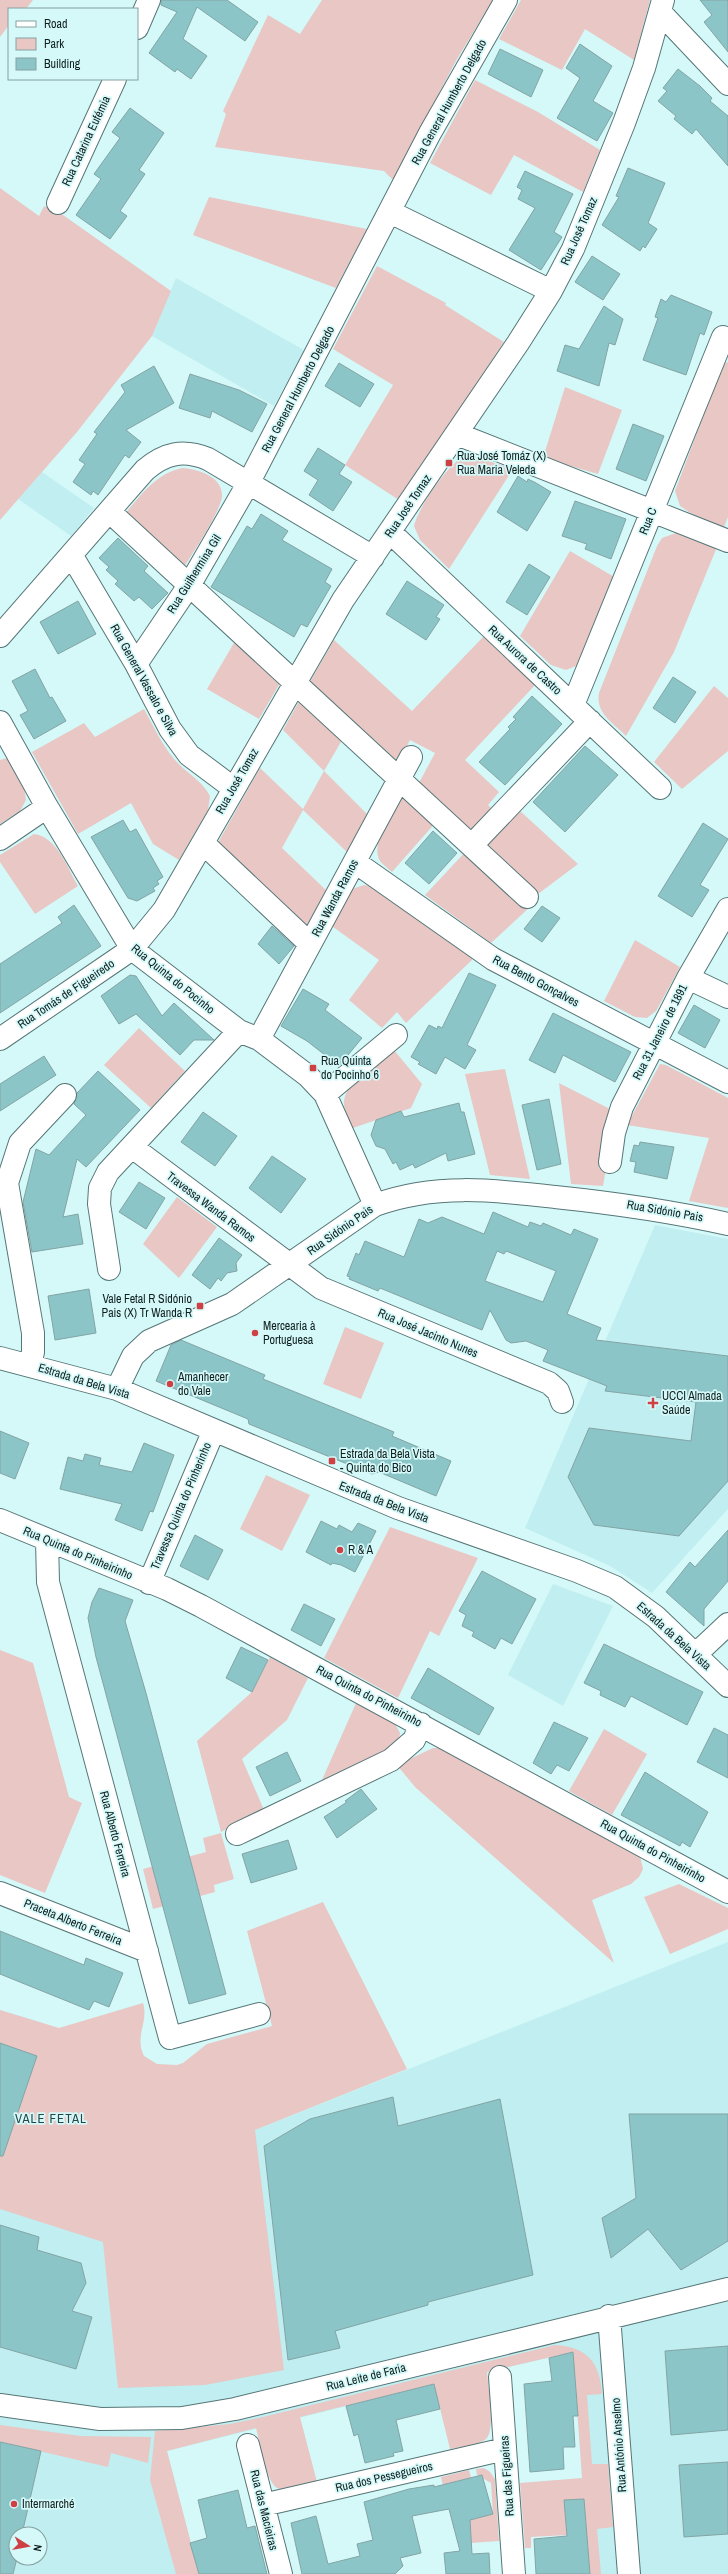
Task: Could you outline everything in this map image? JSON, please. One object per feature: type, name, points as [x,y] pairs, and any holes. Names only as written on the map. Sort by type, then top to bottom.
[{"type":"street","points":[[138,26],[149,0]]},
{"type":"street","name":"Rua General Humberto Delgado","points":[[249,482],[430,133],[506,0]]},
{"type":"street","points":[[662,6],[728,84]]},
{"type":"street","name":"Rua José Tomaz","points":[[132,949],[161,914],[294,682],[339,607],[457,434],[551,291],[573,249],[624,123],[644,68],[662,6]]},
{"type":"street","name":"Rua Catarina Eufémia","points":[[58,203],[115,80]]},
{"type":"street","points":[[390,212],[551,291]]},
{"type":"street","name":"Rua C","points":[[573,705],[724,337]]},
{"type":"street","points":[[457,434],[728,541]]},
{"type":"street","points":[[0,636],[72,556],[145,470],[158,459],[170,454],[196,454],[249,482],[373,557]]},
{"type":"street","name":"Rua Guilhermina Gil","points":[[136,664],[190,584],[249,482]]},
{"type":"street","points":[[110,512],[190,584],[527,897]]},
{"type":"street","name":"Rua Aurora de Castro","points":[[390,532],[660,788]]},
{"type":"street","name":"Rua General Vassalo e Silva","points":[[72,556],[136,664],[170,729],[189,755],[233,788]]},
{"type":"street","points":[[472,845],[590,721]]},
{"type":"street","name":"Rua Quinta do Pocinho","points":[[0,722],[47,807],[132,949],[239,1031],[258,1039],[308,1076],[325,1094],[375,1205]]},
{"type":"street","name":"Rua Wanda Ramos","points":[[258,1039],[411,757]]},
{"type":"street","points":[[0,839],[47,807]]},
{"type":"street","points":[[203,843],[310,944]]},
{"type":"street","name":"Rua Bento Gonçalves","points":[[355,862],[493,958],[728,1082]]},
{"type":"street","name":"Rua 31 Janeiro de 1891","points":[[610,1162],[614,1133],[622,1107],[656,1044],[662,1027],[688,978],[728,909]]},
{"type":"street","name":"Rua Tomás de Figueiredo","points":[[0,1039],[132,949]]},
{"type":"street","points":[[688,978],[728,997]]},
{"type":"street","points":[[109,1269],[99,1204],[100,1188],[108,1172],[239,1031]]},
{"type":"street","points":[[325,1094],[396,1035]]},
{"type":"street","points":[[11,1361],[33,1352],[33,1333],[6,1183],[20,1143],[65,1095]]},
{"type":"street","name":"Travessa Wanda Ramos","points":[[132,1147],[290,1266]]},
{"type":"street","name":"Rua Sidónio Pais","points":[[117,1389],[133,1356],[149,1341],[232,1304],[290,1266],[375,1205],[415,1193],[451,1190],[489,1190],[648,1207],[728,1224]]},
{"type":"street","name":"Rua José Jacinto Nunes","points":[[290,1266],[321,1288],[549,1383],[558,1391],[562,1402]]},
{"type":"street","name":"Estrada da Bela Vista","points":[[11,1361],[117,1389],[398,1508],[576,1571],[615,1587],[656,1617],[728,1686]]},
{"type":"street","name":"Travessa Quinta do Pinherinho","points":[[149,1583],[214,1430]]},
{"type":"street","name":"Rua Quinta do Pinheirinho","points":[[0,1520],[201,1606],[421,1724],[728,1892]]},
{"type":"street","name":"Rua Alberto Ferreira","points":[[46,1540],[48,1582],[170,2038],[259,2014]]},
{"type":"street","points":[[696,1654],[728,1624]]},
{"type":"street","points":[[237,1834],[391,1760],[404,1751],[414,1740],[421,1724]]},
{"type":"street","name":"Praceta Alberto Ferreira","points":[[0,1893],[147,1951]]},
{"type":"street","name":"Rua Leite de Faria","points":[[0,2405],[100,2419],[182,2418],[235,2409],[609,2316],[728,2289]]},
{"type":"street","name":"Rua António Anselmo","points":[[609,2316],[629,2574]]},
{"type":"street","name":"Rua das Figueiras","points":[[500,2377],[514,2574]]},
{"type":"street","name":"Rua das Macieiras","points":[[248,2445],[281,2574]]},
{"type":"street","name":"Rua dos Pessegueiros","points":[[263,2505],[505,2449]]},
{"type":"shaded area","points":[[176,278],[304,350],[274,406],[152,336]]},
{"type":"shaded area","points":[[42,472],[94,508],[71,536],[18,499]]},
{"type":"shaded area","name":"UCCI Almada Saúde","points":[[655,1225],[728,1239],[728,1509],[652,1593],[610,1566],[525,1528]]},
{"type":"shaded area","points":[[553,1584],[613,1606],[563,1706],[508,1675]]},
{"type":"shaded area","points":[[728,1942],[728,2574],[590,2574],[573,2352],[434,2384],[167,2451],[199,2574],[0,2574],[0,2010],[43,2023],[255,2130]]},
{"type":"green space","points":[[0,0],[33,0],[27,8],[8,8],[8,26],[0,37]]},
{"type":"green space","points":[[322,0],[493,0],[457,59],[393,180],[384,171],[215,147],[226,114],[223,111],[268,15],[300,34]]},
{"type":"green space","points":[[521,0],[650,0],[634,60],[585,29],[562,70],[499,39]]},
{"type":"green space","points":[[475,80],[538,112],[600,150],[583,192],[514,155],[491,195],[430,163]]},
{"type":"green space","points":[[0,188],[39,216],[44,206],[63,215],[171,291],[152,336],[77,432],[0,520]]},
{"type":"green space","points":[[209,197],[367,229],[336,288],[193,235]]},
{"type":"green space","points":[[377,266],[446,303],[445,305],[504,342],[399,500],[345,465],[393,385],[333,349]]},
{"type":"green space","points":[[728,362],[728,517],[724,527],[698,518],[680,506],[675,491],[723,364]]},
{"type":"green space","points":[[565,387],[622,410],[598,474],[543,458]]},
{"type":"green space","points":[[466,455],[474,456],[513,469],[449,569],[420,540],[414,526],[421,508],[435,486],[459,459]]},
{"type":"green space","points":[[183,468],[201,472],[213,478],[221,488],[222,495],[221,501],[212,521],[182,570],[122,517],[156,480],[173,471]]},
{"type":"green space","points":[[676,533],[717,547],[674,652],[626,736],[606,718],[600,706],[599,693],[657,546],[662,538]]},
{"type":"green space","points":[[570,551],[616,578],[581,664],[566,670],[551,665],[520,636]]},
{"type":"green space","points":[[238,636],[283,678],[259,719],[207,689]]},
{"type":"green space","points":[[484,636],[535,685],[465,760],[499,792],[488,805],[496,813],[472,838],[415,780],[420,781],[435,753],[410,740],[395,769],[307,687],[334,640],[412,711]]},
{"type":"green space","points":[[714,686],[728,698],[728,751],[682,789],[654,762]]},
{"type":"green space","points":[[302,696],[345,735],[324,771],[283,730]]},
{"type":"green space","points":[[144,709],[158,736],[170,754],[179,765],[203,785],[210,796],[208,810],[179,860],[153,844],[131,803],[78,834],[32,752],[84,723],[95,737]]},
{"type":"green space","points":[[7,758],[24,787],[26,800],[20,811],[0,824],[0,760]]},
{"type":"green space","points":[[260,768],[303,809],[324,771],[369,816],[349,854],[303,810],[282,848],[328,892],[307,932],[215,848]]},
{"type":"green space","points":[[405,790],[437,821],[392,872],[380,861],[377,849],[386,822]]},
{"type":"green space","points":[[519,810],[578,864],[534,897],[479,845]]},
{"type":"green space","points":[[34,834],[42,836],[55,847],[78,886],[35,914],[0,862],[0,855]]},
{"type":"green space","points":[[468,849],[530,907],[491,943],[425,895]]},
{"type":"green space","points":[[364,885],[371,886],[472,956],[472,960],[406,1023],[397,1012],[382,1028],[349,1000],[379,960],[329,924],[352,889]]},
{"type":"green space","points":[[635,940],[680,967],[656,1011],[647,1018],[635,1017],[604,1001]]},
{"type":"green space","points":[[139,1028],[185,1071],[151,1108],[104,1065]]},
{"type":"green space","points":[[394,1050],[422,1084],[411,1108],[353,1128],[348,1118],[344,1103],[346,1093],[349,1088]]},
{"type":"green space","points":[[660,1064],[666,1065],[728,1098],[728,1208],[689,1201],[709,1138],[627,1125]]},
{"type":"green space","points":[[505,1069],[530,1179],[490,1175],[465,1074]]},
{"type":"green space","points":[[559,1083],[610,1109],[599,1168],[606,1169],[603,1186],[571,1184]]},
{"type":"green space","points":[[177,1197],[217,1227],[179,1278],[143,1244]]},
{"type":"green space","points":[[345,1327],[384,1343],[361,1399],[323,1384]]},
{"type":"green space","points":[[266,1475],[310,1495],[282,1551],[240,1529]]},
{"type":"green space","points":[[390,1527],[478,1558],[439,1636],[430,1631],[398,1698],[324,1658]]},
{"type":"green space","points":[[0,1650],[33,1663],[69,1797],[82,1803],[45,1893],[0,1875]]},
{"type":"green space","points":[[270,1657],[308,1678],[287,1720],[242,1759],[264,1810],[221,1832],[197,1741],[252,1692]]},
{"type":"green space","points":[[356,1703],[395,1724],[400,1733],[398,1743],[392,1750],[318,1789]]},
{"type":"green space","points":[[604,1729],[647,1754],[612,1815],[569,1791]]},
{"type":"green space","points":[[433,1748],[440,1748],[640,1856],[643,1869],[639,1877],[631,1884],[592,1900],[614,1963],[415,1787],[397,1765]]},
{"type":"green space","points":[[221,1833],[234,1879],[214,1885],[215,1892],[153,1909],[143,1869],[206,1852],[203,1838]]},
{"type":"green space","points":[[679,1884],[728,1908],[728,1929],[670,1954],[644,1897]]},
{"type":"green space","points":[[323,1902],[407,2069],[255,2130],[284,2370],[205,2385],[118,2388],[103,2242],[0,2209],[0,2010],[59,2028],[143,2003],[144,2017],[140,2042],[144,2056],[157,2064],[177,2065],[183,2063],[207,2044],[272,2026],[247,1931]]},
{"type":"green space","points":[[555,2345],[566,2346],[584,2353],[595,2365],[601,2383],[602,2394],[587,2395],[592,2464],[608,2464],[613,2527],[597,2529],[601,2574],[590,2574],[587,2541],[567,2535],[531,2537],[531,2548],[525,2548],[520,2483],[582,2478],[573,2352],[487,2372],[491,2407],[491,2427],[486,2439],[474,2445],[450,2449],[434,2384],[300,2417],[317,2482],[298,2487],[280,2489],[271,2481],[264,2463],[256,2428],[167,2451],[199,2574],[176,2574],[150,2480],[155,2431],[230,2424],[263,2417]]},
{"type":"green space","points":[[0,2425],[81,2436],[151,2437],[148,2463],[111,2453],[108,2467],[0,2442]]},
{"type":"green space","points":[[484,2468],[490,2472],[495,2479],[499,2541],[471,2543],[467,2520],[493,2514],[491,2483],[477,2475],[476,2469]]},
{"type":"green space","points":[[469,2470],[471,2478],[463,2527],[454,2530],[441,2477]]},
{"type":"building","points":[[161,0],[227,0],[258,22],[245,41],[197,7],[183,39],[207,56],[191,79],[177,69],[175,72],[149,53],[177,12],[161,5]]},
{"type":"building","points":[[700,0],[728,0],[728,52],[704,22],[712,15]]},
{"type":"building","points":[[580,44],[612,66],[593,101],[613,113],[597,141],[557,118],[580,78],[566,68]]},
{"type":"building","points":[[500,49],[543,70],[531,97],[488,74]]},
{"type":"building","points":[[678,69],[700,86],[712,98],[710,101],[728,116],[728,166],[696,129],[692,134],[674,119],[676,116],[658,101],[667,91],[663,88]]},
{"type":"building","points":[[130,108],[164,133],[139,170],[145,174],[120,211],[127,216],[110,239],[76,215],[101,179],[94,174],[120,138],[112,132]]},
{"type":"building","points":[[628,168],[665,183],[648,223],[657,229],[645,248],[643,246],[640,251],[602,225],[619,197],[616,196]]},
{"type":"building","points":[[525,171],[573,194],[554,232],[562,237],[541,270],[509,250],[535,208],[518,199],[522,190],[517,187]]},
{"type":"building","points":[[592,256],[620,274],[603,300],[575,282]]},
{"type":"building","points":[[671,295],[712,312],[704,335],[700,333],[686,375],[643,360],[658,318],[655,317],[661,299],[666,302]]},
{"type":"building","points":[[604,306],[623,319],[615,345],[609,343],[599,386],[557,371],[565,345],[579,349]]},
{"type":"building","points":[[339,363],[374,384],[360,407],[325,386]]},
{"type":"building","points":[[154,366],[174,403],[126,430],[141,442],[129,458],[125,455],[98,495],[93,491],[91,495],[73,482],[85,464],[79,460],[97,434],[94,432],[125,392],[121,385]]},
{"type":"building","points":[[190,374],[239,390],[267,404],[252,432],[212,411],[210,418],[179,408]]},
{"type":"building","points":[[633,424],[664,436],[646,481],[616,469]]},
{"type":"building","points":[[318,448],[345,465],[339,474],[352,482],[333,511],[309,495],[318,480],[304,471]]},
{"type":"building","points":[[518,476],[527,482],[528,479],[551,492],[527,531],[497,512]]},
{"type":"building","points":[[575,501],[626,519],[611,559],[585,549],[587,544],[562,536]]},
{"type":"building","points":[[261,514],[288,531],[282,540],[332,569],[325,582],[331,586],[307,627],[301,624],[294,637],[211,587],[247,526],[252,529]]},
{"type":"building","points":[[118,538],[148,566],[144,571],[168,593],[152,609],[139,597],[134,601],[115,584],[118,581],[106,570],[109,567],[99,558]]},
{"type":"building","points":[[529,564],[550,577],[527,615],[506,602]]},
{"type":"building","points":[[407,581],[444,605],[436,617],[440,619],[426,640],[386,614]]},
{"type":"building","points":[[78,601],[96,634],[58,654],[40,622]]},
{"type":"building","points":[[35,669],[50,698],[52,697],[66,721],[34,739],[20,715],[28,711],[12,681]]},
{"type":"building","points":[[673,677],[696,692],[675,723],[653,708]]},
{"type":"building","points":[[532,696],[562,724],[505,785],[479,762],[510,729],[508,727],[516,719],[513,717]]},
{"type":"building","points":[[585,746],[618,775],[565,832],[533,802]]},
{"type":"building","points":[[123,820],[130,832],[136,829],[163,877],[157,881],[159,884],[153,888],[155,891],[137,901],[128,898],[91,837]]},
{"type":"building","points":[[703,823],[728,839],[700,885],[709,890],[692,917],[658,896]]},
{"type":"building","points":[[433,831],[457,853],[429,884],[405,863]]},
{"type":"building","points":[[74,905],[101,946],[0,1013],[0,964],[62,923],[58,917]]},
{"type":"building","points":[[542,906],[560,918],[542,942],[524,929]]},
{"type":"building","points":[[272,926],[294,946],[279,964],[258,944]]},
{"type":"building","points":[[469,973],[496,985],[467,1045],[476,1050],[465,1069],[445,1057],[436,1074],[418,1064],[420,1062],[411,1057],[429,1025],[437,1029],[438,1026],[442,1028]]},
{"type":"building","points":[[130,975],[136,976],[162,1016],[174,1003],[214,1040],[194,1040],[180,1055],[136,1014],[119,1024],[101,996]]},
{"type":"building","points":[[303,989],[329,1004],[325,1010],[362,1038],[339,1066],[307,1041],[281,1026]]},
{"type":"building","points":[[694,1005],[720,1020],[705,1048],[678,1033]]},
{"type":"building","points":[[553,1013],[631,1052],[615,1082],[563,1055],[555,1073],[529,1060]]},
{"type":"building","points":[[44,1056],[56,1075],[0,1111],[0,1084]]},
{"type":"building","points":[[98,1071],[140,1110],[86,1167],[77,1159],[63,1217],[78,1214],[83,1244],[32,1252],[23,1202],[36,1149],[49,1155],[86,1115],[74,1104],[77,1093]]},
{"type":"building","points":[[549,1099],[561,1164],[537,1170],[522,1105]]},
{"type":"building","points":[[459,1103],[461,1112],[464,1112],[475,1154],[448,1161],[446,1153],[415,1168],[413,1164],[400,1170],[396,1162],[393,1164],[385,1149],[376,1146],[371,1135],[376,1120],[401,1111],[404,1117]]},
{"type":"building","points":[[203,1112],[237,1136],[215,1166],[181,1142]]},
{"type":"building","points":[[640,1142],[674,1147],[667,1179],[634,1172],[636,1162],[630,1161],[634,1145],[639,1146]]},
{"type":"building","points":[[272,1156],[306,1179],[281,1213],[249,1188]]},
{"type":"building","points":[[139,1182],[165,1198],[146,1229],[119,1212]]},
{"type":"building","points":[[493,1212],[528,1227],[530,1222],[541,1226],[543,1223],[571,1235],[574,1229],[598,1239],[567,1314],[601,1328],[596,1340],[728,1356],[728,1481],[679,1536],[594,1525],[568,1477],[589,1428],[691,1441],[696,1402],[605,1391],[607,1386],[543,1361],[548,1350],[526,1341],[511,1343],[506,1340],[490,1310],[482,1330],[380,1288],[378,1291],[349,1279],[350,1277],[347,1276],[356,1253],[359,1255],[365,1241],[404,1257],[419,1219],[428,1223],[442,1217],[484,1234]],"holes":[[[497,1251],[504,1254],[506,1251],[556,1271],[543,1302],[485,1281]]]},
{"type":"building","points":[[219,1238],[242,1255],[236,1263],[237,1271],[227,1273],[221,1281],[218,1278],[210,1289],[192,1275]]},
{"type":"building","points":[[89,1289],[96,1333],[55,1340],[48,1296]]},
{"type":"building","points":[[181,1340],[265,1375],[263,1379],[394,1432],[392,1436],[451,1461],[436,1496],[379,1472],[372,1474],[249,1424],[248,1419],[156,1381],[171,1345]]},
{"type":"building","points":[[0,1431],[29,1443],[15,1479],[0,1473]]},
{"type":"building","points":[[144,1443],[174,1455],[153,1512],[150,1511],[142,1531],[115,1520],[122,1504],[60,1489],[68,1457],[83,1461],[85,1454],[101,1458],[99,1465],[132,1472]]},
{"type":"building","points":[[321,1521],[337,1529],[339,1525],[352,1532],[358,1523],[376,1531],[355,1572],[341,1565],[332,1563],[331,1565],[306,1552]]},
{"type":"building","points":[[728,1530],[728,1581],[704,1609],[704,1626],[666,1592],[690,1562],[695,1567]]},
{"type":"building","points":[[195,1535],[223,1550],[208,1580],[180,1566]]},
{"type":"building","points":[[482,1571],[536,1599],[512,1644],[501,1638],[495,1649],[472,1636],[474,1632],[462,1626],[466,1615],[459,1611]]},
{"type":"building","points":[[99,1588],[133,1600],[125,1621],[146,1693],[226,1994],[189,2004],[96,1657],[88,1618],[92,1602]]},
{"type":"building","points":[[304,1604],[335,1619],[321,1646],[291,1630]]},
{"type":"building","points":[[604,1644],[703,1692],[687,1725],[631,1696],[625,1707],[600,1695],[601,1691],[584,1683]]},
{"type":"building","points":[[241,1647],[268,1660],[252,1692],[226,1678]]},
{"type":"building","points":[[428,1668],[494,1708],[479,1735],[411,1698]]},
{"type":"building","points":[[554,1722],[588,1738],[569,1771],[557,1765],[551,1774],[533,1763]]},
{"type":"building","points":[[714,1728],[728,1735],[728,1778],[697,1762]]},
{"type":"building","points":[[287,1752],[301,1781],[270,1796],[256,1767]]},
{"type":"building","points":[[645,1772],[708,1812],[690,1847],[682,1842],[680,1846],[621,1815]]},
{"type":"building","points":[[361,1789],[377,1809],[337,1838],[324,1817],[347,1802],[345,1801]]},
{"type":"building","points":[[288,1840],[297,1869],[251,1883],[242,1854]]},
{"type":"building","points":[[0,1931],[84,1965],[86,1958],[123,1973],[109,2007],[94,2001],[89,2010],[0,1974]]},
{"type":"building","points":[[0,2043],[37,2056],[3,2156],[0,2156]]},
{"type":"building","points":[[393,2097],[398,2126],[500,2099],[533,2275],[428,2302],[428,2305],[335,2331],[340,2348],[288,2360],[264,2146],[310,2119]]},
{"type":"building","points":[[629,2114],[728,2114],[728,2241],[681,2270],[648,2229],[611,2258],[602,2218],[636,2198]]},
{"type":"building","points":[[0,2225],[39,2237],[37,2250],[81,2263],[86,2283],[72,2311],[92,2317],[76,2369],[0,2347]]},
{"type":"building","points":[[728,2346],[728,2430],[671,2435],[665,2351]]},
{"type":"building","points":[[573,2352],[578,2416],[573,2416],[575,2447],[563,2447],[564,2469],[530,2472],[524,2384],[552,2381],[549,2358]]},
{"type":"building","points":[[434,2384],[440,2409],[396,2420],[403,2451],[393,2453],[394,2456],[365,2463],[358,2434],[354,2436],[346,2406]]},
{"type":"building","name":"Intermarché","points":[[0,2442],[41,2451],[24,2526],[8,2526],[8,2566],[15,2566],[13,2574],[0,2574]]},
{"type":"building","points":[[728,2462],[728,2534],[684,2537],[679,2465]]},
{"type":"building","points":[[482,2475],[493,2514],[470,2520],[472,2554],[489,2553],[490,2574],[446,2574],[444,2553],[460,2551],[449,2509],[412,2516],[421,2553],[400,2558],[403,2566],[395,2574],[302,2574],[291,2523],[316,2516],[328,2564],[360,2556],[357,2544],[373,2540],[364,2502],[409,2489],[434,2485],[434,2487]]},
{"type":"building","points":[[238,2490],[247,2528],[255,2526],[267,2574],[199,2574],[190,2543],[207,2538],[198,2500]]},
{"type":"building","points":[[584,2499],[590,2574],[536,2574],[534,2539],[567,2536],[564,2500]]},
{"type":"place","name":"Rua José Tomáz (X) Rua Maria Veleda","points":[[449,463]]},
{"type":"place","name":"Rua Quinta do Pocinho 6","points":[[313,1068]]},
{"type":"place","name":"Vale Fetal R Sidónio Pais (X) Tr Wanda R","points":[[200,1306]]},
{"type":"place","name":"Mercearia à Portuguesa","points":[[255,1333]]},
{"type":"place","name":"Amanhecer do Vale","points":[[170,1384]]},
{"type":"place","name":"UCCI Almada Saúde","points":[[653,1403]]},
{"type":"place","name":"Estrada da Bela Vista - Quinta do Bico","points":[[332,1461]]},
{"type":"place","name":"R & A","points":[[340,1550]]},
{"type":"place","name":"Intermarché","points":[[14,2504]]},
{"type":"district","name":"VALE FETAL","points":[[51,2118]]}]
